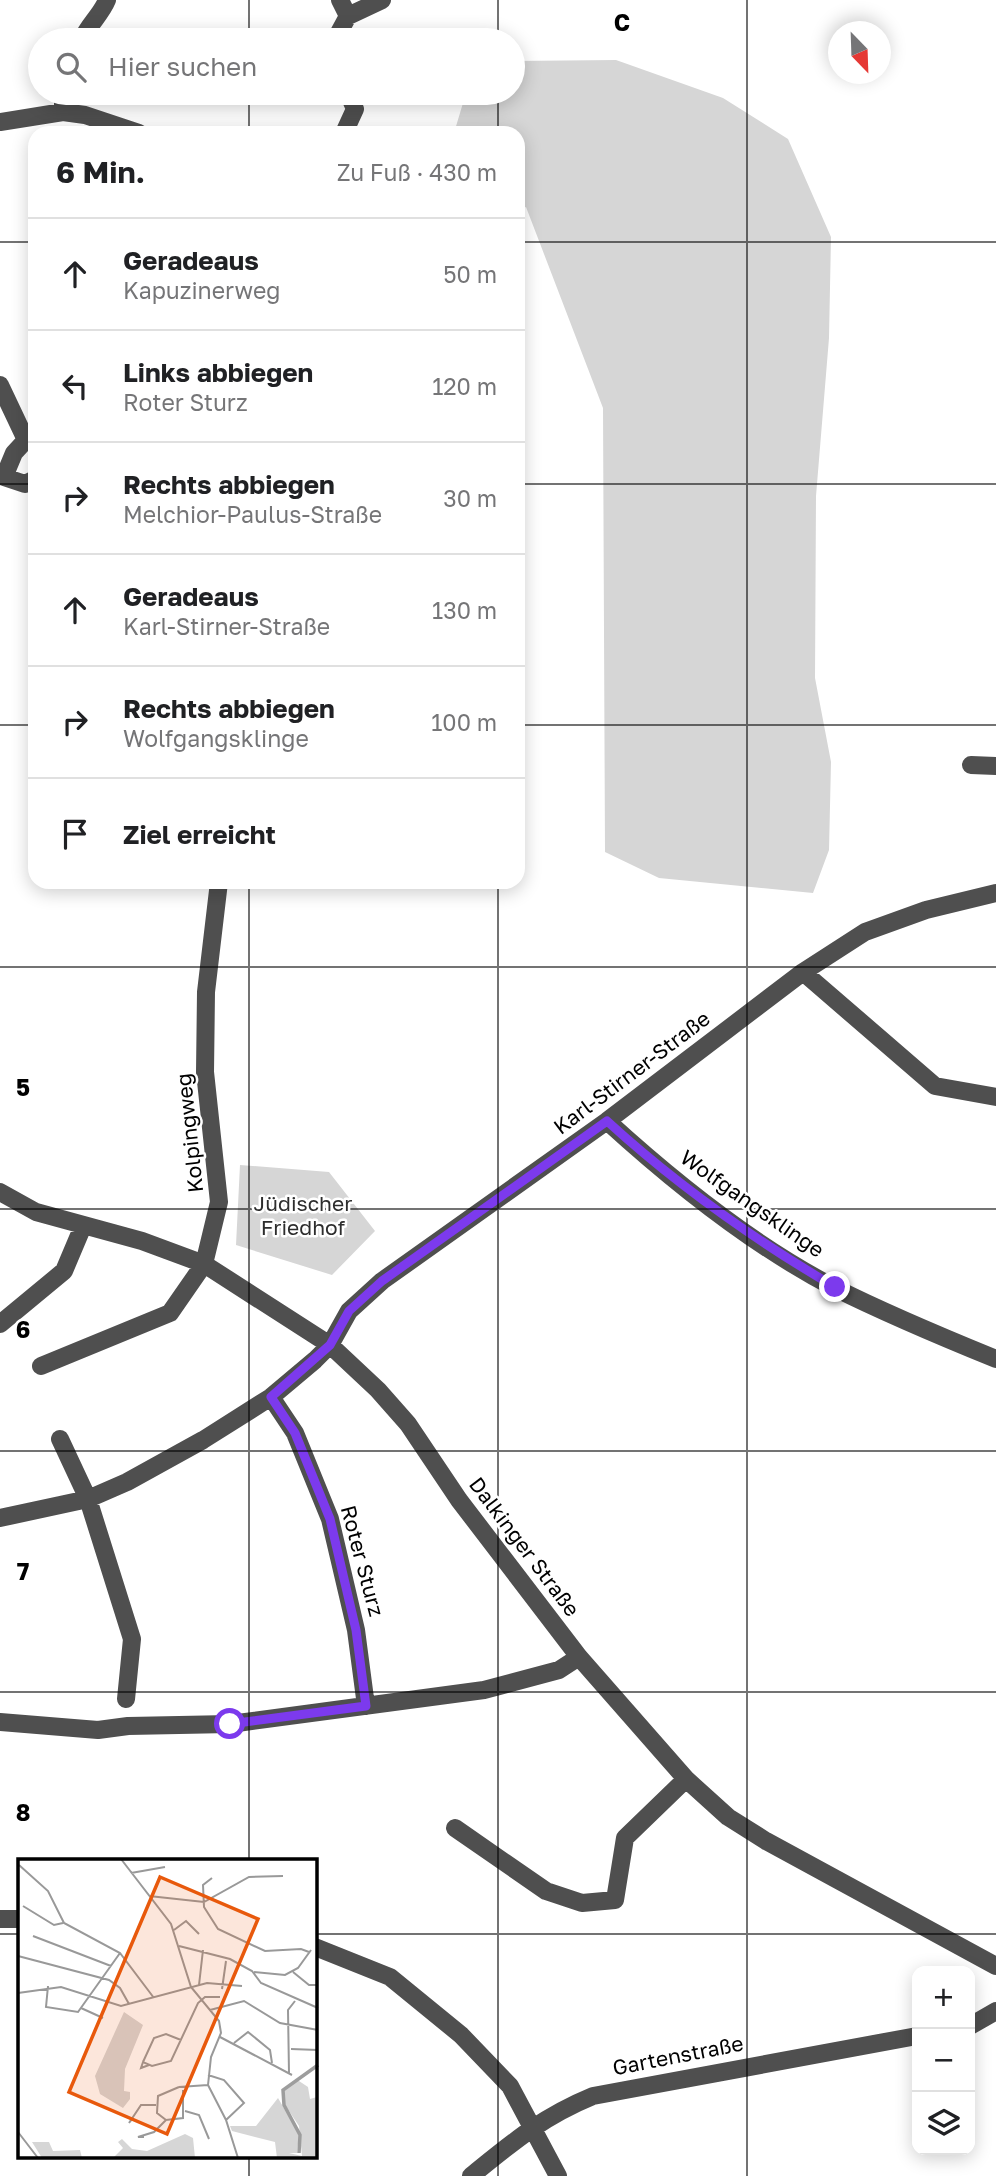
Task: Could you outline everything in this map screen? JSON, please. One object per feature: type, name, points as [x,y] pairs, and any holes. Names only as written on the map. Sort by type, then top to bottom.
[{"type":"street","points":[[90,28],[101,14],[107,0]]},
{"type":"street","points":[[338,28],[344,8],[382,0]]},
{"type":"street","points":[[63,105],[63,111]]},
{"type":"street","points":[[347,126],[355,109],[353,105]]},
{"type":"street","points":[[0,122],[63,111],[118,126]]},
{"type":"street","points":[[0,385],[28,436]]},
{"type":"street","points":[[28,442],[14,453],[2,478],[28,483]]},
{"type":"street","points":[[971,765],[996,766]]},
{"type":"street","name":"Kolpingweg","points":[[40,1366],[170,1313],[204,1264],[219,1202],[205,1072],[206,992],[218,889]]},
{"type":"street","name":"Karl-Stirner-Straße","points":[[0,1518],[88,1499],[127,1482],[204,1440],[271,1397],[330,1345],[349,1311],[382,1281],[607,1121],[803,972],[865,932],[926,910],[996,893]]},
{"type":"street","points":[[803,972],[936,1086],[996,1097]]},
{"type":"street","name":"Wolfgangsklinge","points":[[607,1121],[654,1164],[781,1256],[835,1287],[943,1338],[996,1359]]},
{"type":"street","name":"Dalkinger Straße","points":[[1,1193],[36,1212],[142,1241],[204,1264],[330,1345],[378,1390],[408,1424],[459,1500],[579,1657],[686,1779],[728,1816],[766,1841],[996,1966]]},
{"type":"street","points":[[0,1324],[64,1270],[83,1226]]},
{"type":"street","name":"Roter Sturz","points":[[271,1397],[295,1433],[330,1519],[356,1630],[366,1706]]},
{"type":"street","points":[[60,1438],[88,1499],[132,1639],[126,1699]]},
{"type":"street","points":[[0,1722],[98,1730],[128,1726],[230,1724],[484,1690],[559,1670],[579,1657]]},
{"type":"street","points":[[455,1828],[547,1891],[582,1903],[615,1900],[625,1838],[686,1779]]},
{"type":"street","points":[[0,1919],[18,1919]]},
{"type":"street","points":[[317,1948],[390,1977],[461,2035],[510,2086],[558,2176]]},
{"type":"street","points":[[975,2023],[996,2011]]},
{"type":"street","name":"Gartenstraße","points":[[471,2176],[533,2126],[563,2108],[593,2096],[912,2037]]},
{"type":"green space","points":[[616,60],[723,98],[788,139],[831,237],[829,338],[816,496],[815,678],[831,762],[829,850],[813,893],[659,878],[605,852],[603,408],[525,207],[525,126],[456,126],[462,105],[525,105],[525,61]]},
{"type":"green space","name":"Jüdischer Friedhof","points":[[240,1165],[329,1172],[375,1231],[332,1275],[236,1245]]},
{"type":"route","points":[[230,1724],[366,1706],[356,1630],[330,1519],[295,1433],[271,1397],[330,1345],[349,1311],[382,1281],[607,1121],[654,1164],[721,1214],[781,1256],[835,1287]]}]
